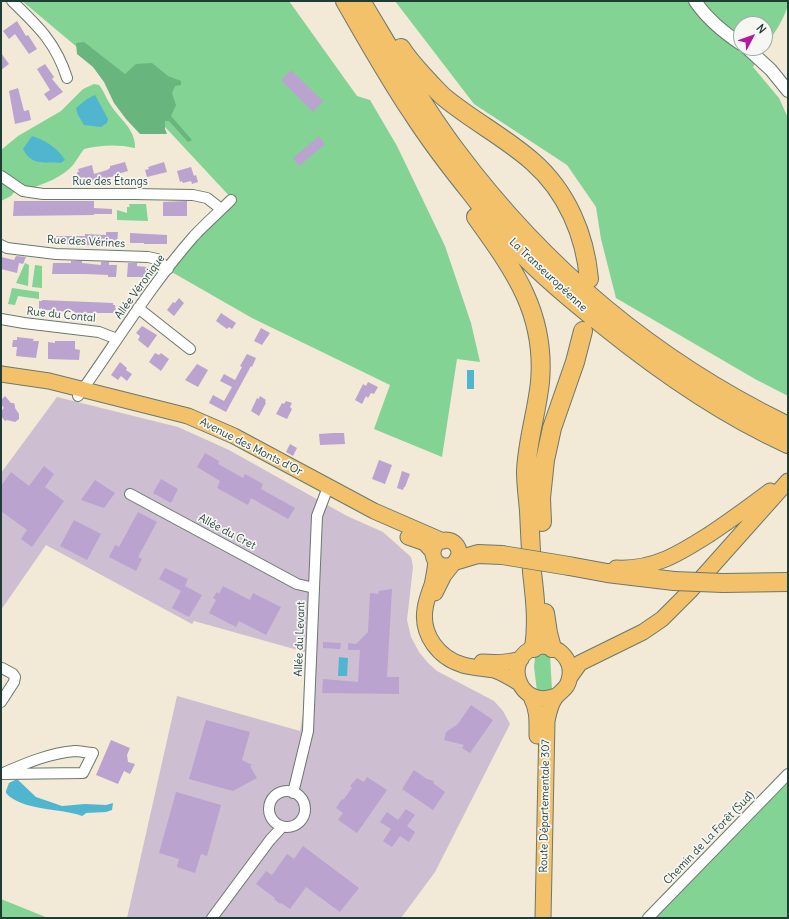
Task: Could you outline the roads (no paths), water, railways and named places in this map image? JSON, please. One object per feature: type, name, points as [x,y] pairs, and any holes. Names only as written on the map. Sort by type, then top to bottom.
[{"type":"highway","name":"La Transeuropéenne","points":[[346,1],[389,78],[413,115],[447,162],[520,252],[572,300],[624,342],[683,386],[739,419],[788,444]]},
{"type":"highway","name":"La Transeuropéenne","points":[[361,1],[425,106],[457,152],[522,231],[560,270],[600,306],[678,364],[712,386],[788,426]]},
{"type":"highway","points":[[366,1],[374,9],[406,57],[444,98],[515,147],[534,162],[559,190],[576,222],[583,241],[589,279]]},
{"type":"highway","points":[[447,162],[453,184],[498,248],[524,290],[534,314],[540,348],[540,382],[526,472],[532,572],[537,622],[528,653]]},
{"type":"highway","points":[[557,650],[548,633],[545,614],[541,498],[544,460],[552,428],[575,362],[583,331]]},
{"type":"highway","points":[[452,553],[502,553],[569,564],[607,573],[674,581],[723,583],[788,582]]},
{"type":"main road","name":"Avenue des Monts d'Or","points":[[1,375],[49,381],[80,393],[188,416],[234,436],[370,520],[425,543],[434,556]]},
{"type":"main road","points":[[569,564],[627,568],[642,567],[670,558],[740,514],[788,478]]},
{"type":"main road","points":[[528,653],[517,670],[519,683],[522,688],[531,697],[544,700],[556,696],[565,688],[575,668],[580,663],[643,632],[669,612],[690,591],[788,482]]},
{"type":"main road","name":"Avenue des Monts d'Or","points":[[326,492],[374,511],[452,553]]},
{"type":"main road","points":[[452,553],[436,545],[432,585],[424,610],[424,620],[430,639],[446,657],[454,662],[465,666],[494,670],[503,673],[519,683]]},
{"type":"main road","points":[[452,553],[431,607],[431,624],[435,635],[441,644],[450,652],[463,658],[478,662],[496,663],[514,661],[540,646],[566,654],[586,652],[614,646]]},
{"type":"main road","points":[[434,556],[442,566],[445,566],[452,553]]},
{"type":"main road","points":[[557,650],[568,662],[570,677]]},
{"type":"main road","name":"Route Départementale 307","points":[[543,918],[547,721],[550,707],[556,696]]},
{"type":"main road","name":"Route Départementale 307","points":[[531,697],[535,704],[537,716],[533,918]]},
{"type":"street","points":[[12,1],[46,35],[56,50],[67,78]]},
{"type":"street","points":[[695,1],[706,16],[733,38]]},
{"type":"street","points":[[756,56],[771,70],[788,91]]},
{"type":"street","name":"Rue des Étangs","points":[[1,176],[23,191],[37,193],[193,195],[207,198],[221,209]]},
{"type":"street","name":"Allée Véronique","points":[[80,393],[138,308],[168,268],[194,236],[231,200]]},
{"type":"street","name":"Rue des Vérines","points":[[1,245],[7,248],[56,254],[148,257],[157,259],[168,268]]},
{"type":"street","points":[[138,308],[190,349]]},
{"type":"street","name":"Rue du Contal","points":[[1,319],[100,332],[117,339]]},
{"type":"street","name":"Allée du Levant","points":[[293,792],[308,731],[318,516],[326,492]]},
{"type":"street","name":"Allée du Cret","points":[[130,494],[297,584],[314,588]]},
{"type":"street","points":[[1,702],[14,682],[15,677],[13,674],[2,668]]},
{"type":"street","points":[[75,751],[93,753],[84,773],[2,774],[39,759],[56,755],[75,751]]},
{"type":"street","name":"Chemin de La Forêt (Sud)","points":[[648,918],[788,774]]},
{"type":"street","points":[[293,792],[298,795],[304,804],[304,815],[298,824],[282,827],[277,824],[270,815],[270,804],[277,795],[293,792]]},
{"type":"street","points":[[212,918],[270,840],[282,827]]},
{"type":"water","points":[[95,95],[108,119],[107,123],[101,127],[84,125],[76,108],[87,99]]},
{"type":"water","points":[[32,136],[51,145],[65,160],[61,163],[44,163],[34,161],[23,149]]},
{"type":"water","points":[[467,370],[474,370],[474,389],[467,389]]},
{"type":"water","points":[[339,657],[348,658],[347,676],[338,676]]},
{"type":"water","points":[[17,779],[36,797],[62,806],[85,804],[106,805],[113,803],[112,810],[106,812],[86,813],[82,816],[74,813],[21,803],[6,793],[9,783]]}]
